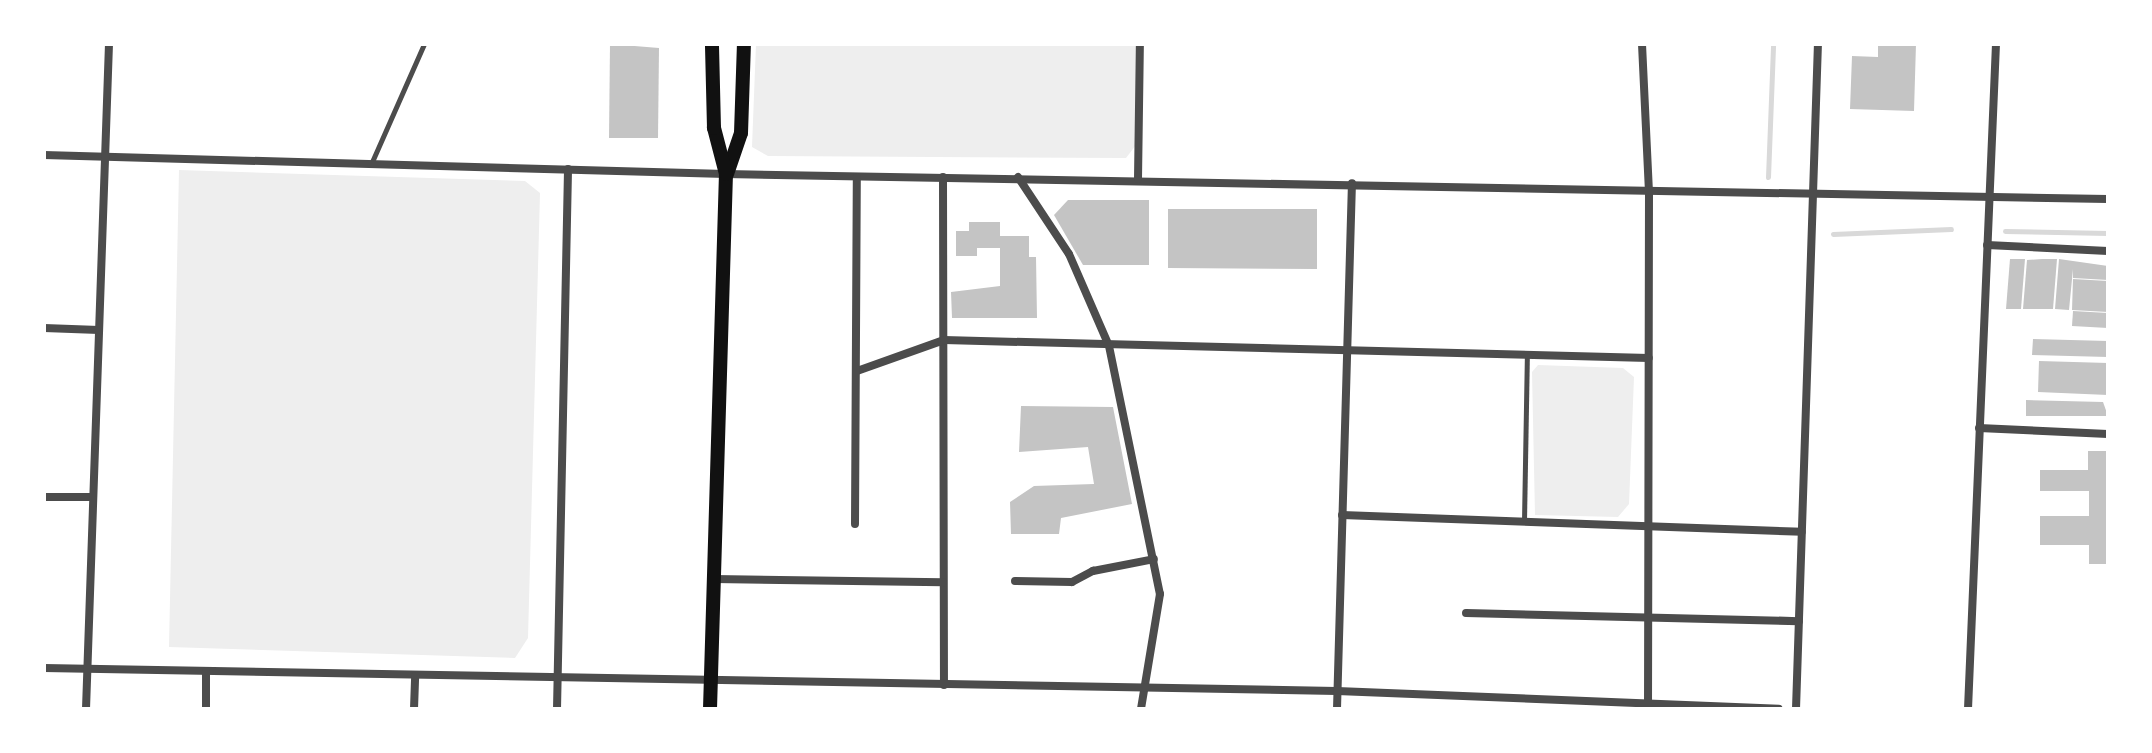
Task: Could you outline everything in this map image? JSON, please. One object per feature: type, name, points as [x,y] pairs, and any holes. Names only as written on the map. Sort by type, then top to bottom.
[{"type":"main road","points":[[710,709],[726,174],[714,128],[712,44]]},
{"type":"main road","points":[[726,174],[741,133],[744,44]]},
{"type":"street","points":[[86,709],[109,44]]},
{"type":"street","points":[[1138,179],[1140,44]]},
{"type":"street","points":[[1642,44],[1649,191],[1648,701]]},
{"type":"street","points":[[1796,709],[1818,44]]},
{"type":"street","points":[[1968,709],[1996,44]]},
{"type":"street","points":[[44,155],[857,177],[1138,179],[2108,199]]},
{"type":"street","points":[[557,709],[568,169]]},
{"type":"street","points":[[855,524],[857,177]]},
{"type":"street","points":[[943,177],[944,685]]},
{"type":"street","points":[[1018,177],[1069,254],[1109,346],[1154,559],[1160,610],[1141,709]]},
{"type":"street","points":[[1337,709],[1352,183]]},
{"type":"street","points":[[1987,245],[2108,251]]},
{"type":"street","points":[[44,328],[99,330]]},
{"type":"street","points":[[857,371],[944,340],[1649,358]]},
{"type":"street","points":[[1979,428],[2108,434]]},
{"type":"street","points":[[44,497],[93,497]]},
{"type":"street","points":[[1342,515],[1802,532]]},
{"type":"street","points":[[1015,581],[1072,582],[1093,571],[1154,559]]},
{"type":"street","points":[[714,579],[943,582]]},
{"type":"street","points":[[1466,613],[1799,621]]},
{"type":"street","points":[[44,668],[1337,691],[1648,701],[1779,709]]},
{"type":"street","points":[[206,671],[206,709]]},
{"type":"street","points":[[414,709],[415,676]]},
{"type":"lane","points":[[371,164],[424,44]]},
{"type":"lane","points":[[1524,521],[1527,355]]},
{"type":"shaded area","points":[[756,44],[1138,44],[1136,145],[1126,158],[768,156],[752,147]]},
{"type":"shaded area","points":[[179,170],[525,181],[540,193],[528,638],[515,658],[169,647]]},
{"type":"shaded area","points":[[1538,365],[1623,368],[1634,377],[1629,504],[1618,517],[1535,515],[1532,372]]},
{"type":"building","points":[[610,44],[659,48],[658,138],[609,138]]},
{"type":"building","points":[[1878,44],[1916,44],[1914,111],[1850,109],[1852,56],[1878,57]]},
{"type":"building","points":[[1068,200],[1149,200],[1149,265],[1083,265],[1054,215]]},
{"type":"building","points":[[1168,209],[1317,209],[1317,269],[1168,268]]},
{"type":"building","points":[[969,222],[1000,222],[1000,236],[1029,236],[1029,257],[1036,257],[1037,318],[952,318],[951,292],[1000,286],[1000,248],[977,248],[977,256],[956,256],[956,231],[969,231]]},
{"type":"building","points":[[2010,259],[2025,259],[2021,309],[2006,309]]},
{"type":"building","points":[[2057,259],[2053,309],[2023,309],[2027,260]]},
{"type":"building","points":[[2059,259],[2108,266],[2108,280],[2073,278],[2073,269],[2069,310],[2055,309]]},
{"type":"building","points":[[2073,279],[2108,281],[2108,312],[2072,310]]},
{"type":"building","points":[[2073,311],[2108,313],[2108,328],[2072,326]]},
{"type":"building","points":[[2033,339],[2108,341],[2108,357],[2032,355]]},
{"type":"building","points":[[2039,361],[2108,363],[2108,395],[2038,392]]},
{"type":"building","points":[[2026,400],[2103,402],[2108,416],[2026,416]]},
{"type":"building","points":[[1021,406],[1113,407],[1132,504],[1061,518],[1059,534],[1011,534],[1010,502],[1034,486],[1094,484],[1088,447],[1019,452]]},
{"type":"building","points":[[2088,451],[2108,451],[2108,564],[2089,564],[2089,545],[2040,545],[2040,516],[2089,516],[2089,491],[2040,491],[2040,470],[2088,470]]},
{"type":"waterway","points":[[1768,177],[1773,44]]},
{"type":"waterway","points":[[1833,234],[1951,229]]},
{"type":"waterway","points":[[2005,231],[2108,233]]}]
